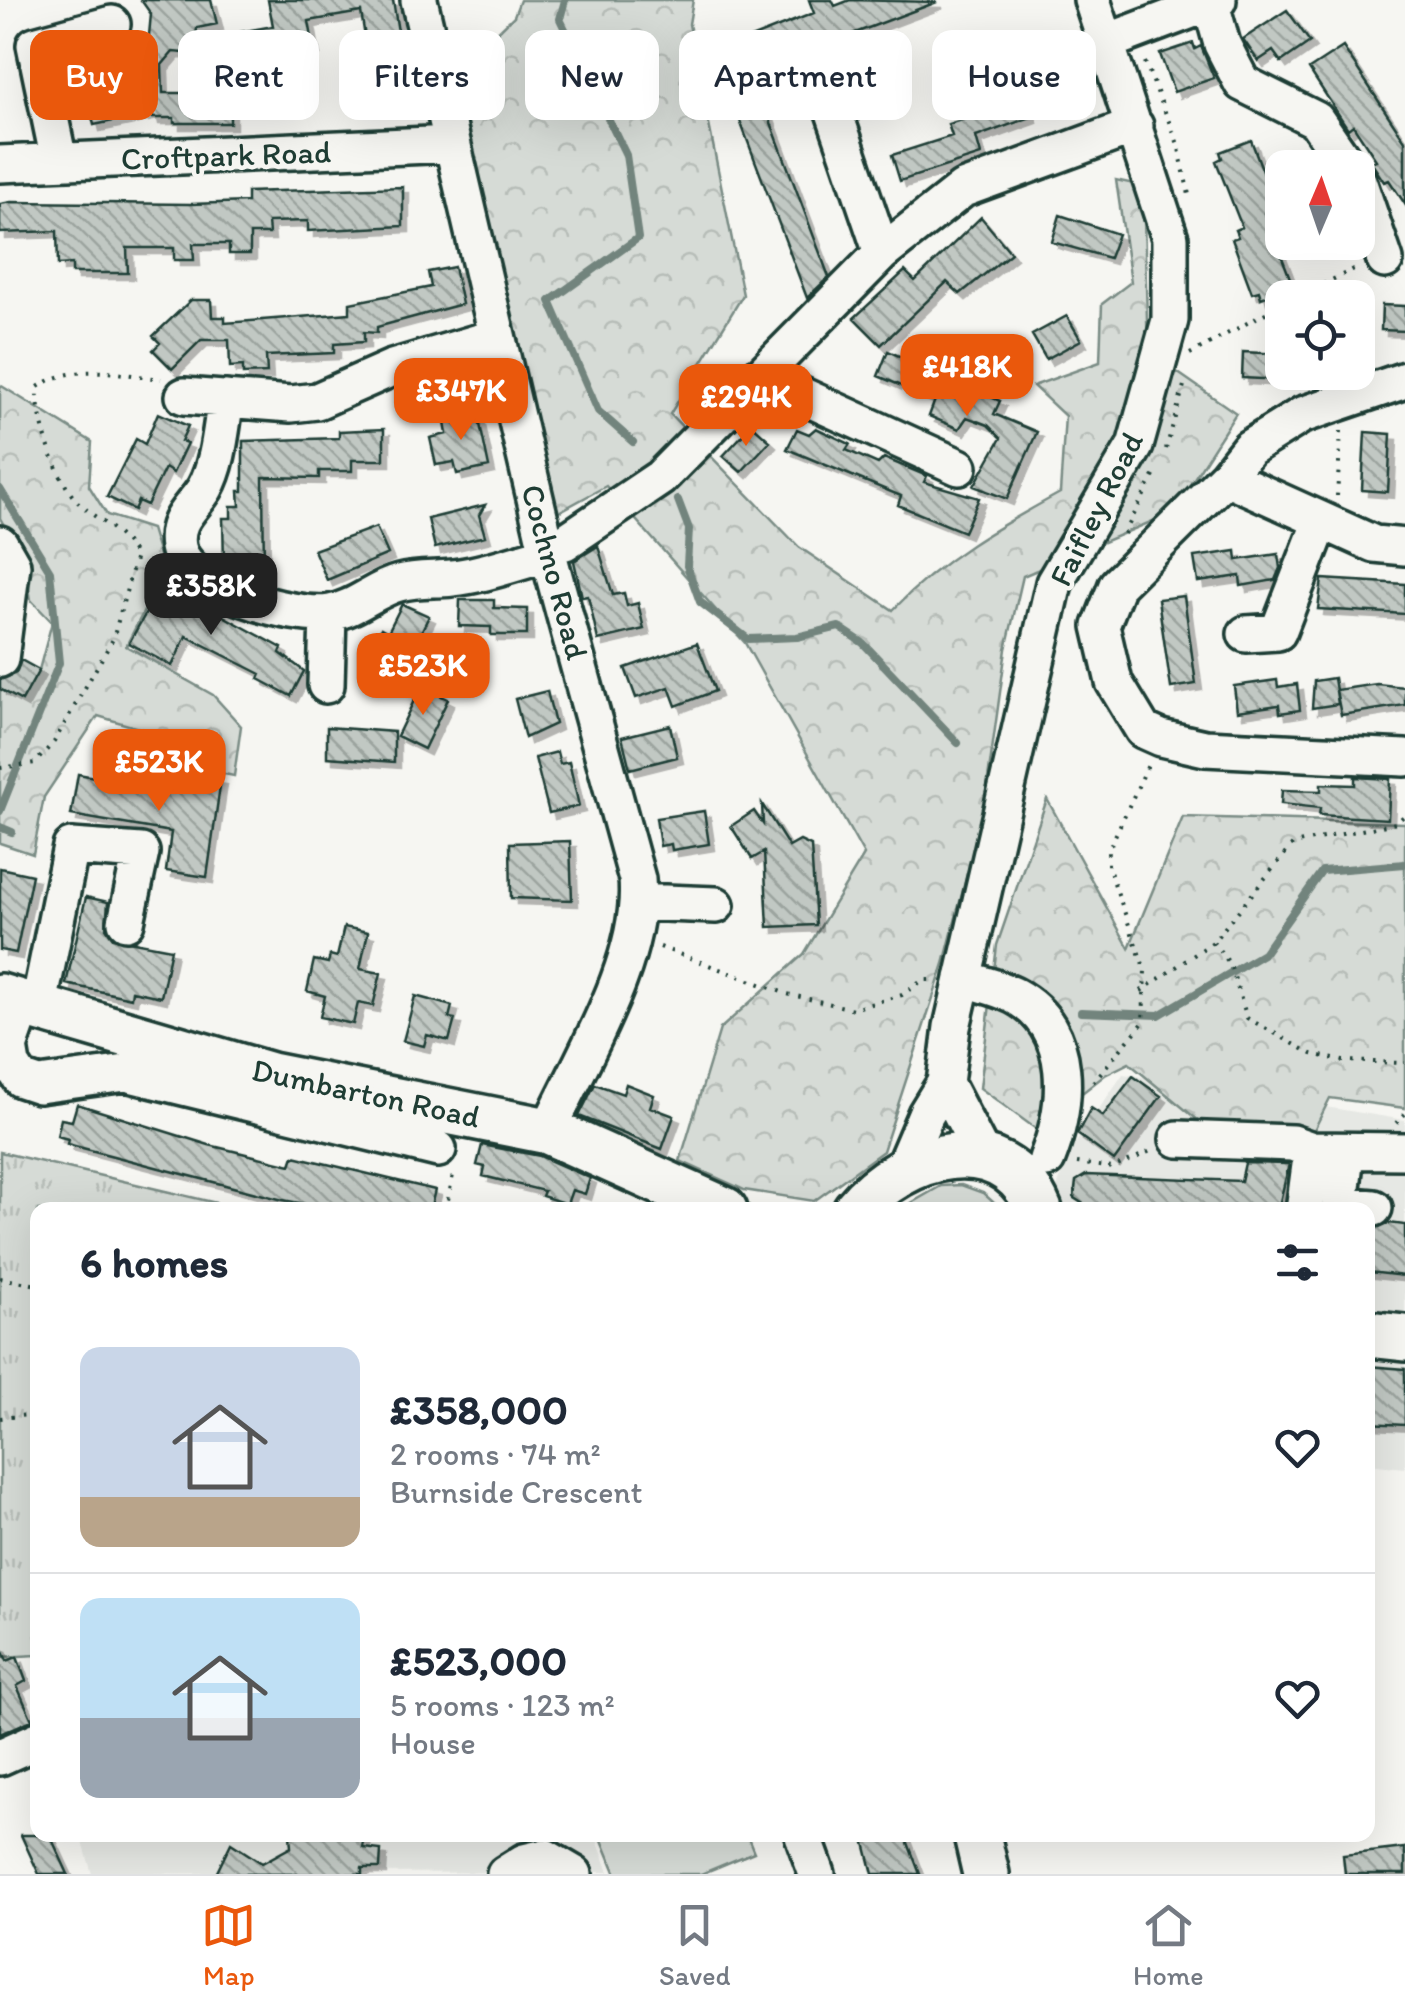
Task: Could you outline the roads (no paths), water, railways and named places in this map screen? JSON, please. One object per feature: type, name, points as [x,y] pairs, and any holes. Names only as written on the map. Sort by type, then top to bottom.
[{"type":"main road","name":"Dumbarton Road","points":[[21,1003],[271,1076],[548,1132],[706,1202]]},
{"type":"main road","points":[[865,1202],[903,1168],[947,1156],[986,1162],[1015,1176],[1034,1202]]},
{"type":"main road","points":[[1375,1335],[1405,1338]]},
{"type":"main road","points":[[979,1842],[986,1874]]},
{"type":"street","name":"Cochno Road","points":[[418,0],[496,338],[557,548],[630,846],[639,902],[633,938],[548,1132]]},
{"type":"street","name":"Faifley Road","points":[[903,1168],[926,1114],[945,1083],[963,978],[1054,583],[1135,446],[1170,320],[1170,238],[1092,0]]},
{"type":"street","points":[[1107,42],[1214,2],[1222,44],[1242,83],[1316,120],[1336,150]]},
{"type":"street","points":[[59,161],[35,45],[112,24]]},
{"type":"street","points":[[837,120],[882,253]]},
{"type":"street","points":[[226,399],[212,472],[178,526],[182,562],[226,591],[282,608],[328,614],[417,578],[452,578],[557,548],[660,478],[882,253],[962,189],[1135,126]]},
{"type":"street","name":"Croftpark Road","points":[[0,164],[452,144]]},
{"type":"street","points":[[1375,233],[1385,260]]},
{"type":"street","points":[[184,396],[317,401],[392,368],[496,338]]},
{"type":"street","points":[[759,376],[959,467]]},
{"type":"street","points":[[1405,380],[1302,415],[1249,448],[1226,477],[1117,586],[1101,626],[1114,682],[1143,730],[1161,738],[1205,748],[1405,758]]},
{"type":"street","points":[[1226,477],[1374,544],[1405,546]]},
{"type":"street","points":[[1246,634],[1278,632],[1328,524]]},
{"type":"street","points":[[0,544],[12,565],[0,658]]},
{"type":"street","points":[[326,685],[328,614]]},
{"type":"street","points":[[126,922],[140,852],[70,846],[9,1047],[12,1064],[22,1078],[40,1085],[126,1073],[438,1149]]},
{"type":"street","points":[[639,902],[716,905]]},
{"type":"street","points":[[963,978],[1017,997],[1049,1027],[1065,1078],[1063,1119],[1047,1159]]},
{"type":"street","points":[[945,1083],[986,1162]]},
{"type":"street","points":[[1178,1138],[1292,1143],[1329,1152],[1405,1151]]},
{"type":"street","points":[[1329,1152],[1339,1202]]},
{"type":"street","points":[[1307,1202],[1329,1152]]},
{"type":"street","points":[[0,1757],[30,1744]]},
{"type":"street","points":[[805,1842],[816,1874]]},
{"type":"street","points":[[506,1874],[524,1862],[545,1857],[574,1874]]},
{"type":"waterway","points":[[565,0],[560,19],[626,155],[638,238],[550,301],[598,411],[633,442]]},
{"type":"waterway","points":[[0,489],[50,571],[59,663],[0,811]]},
{"type":"waterway","points":[[678,500],[689,529],[687,566],[700,602],[748,639],[797,637],[839,627],[863,643],[958,743]]},
{"type":"waterway","points":[[0,827],[12,832]]},
{"type":"waterway","points":[[1081,1012],[1159,1015],[1263,954],[1322,871],[1405,864]]}]
